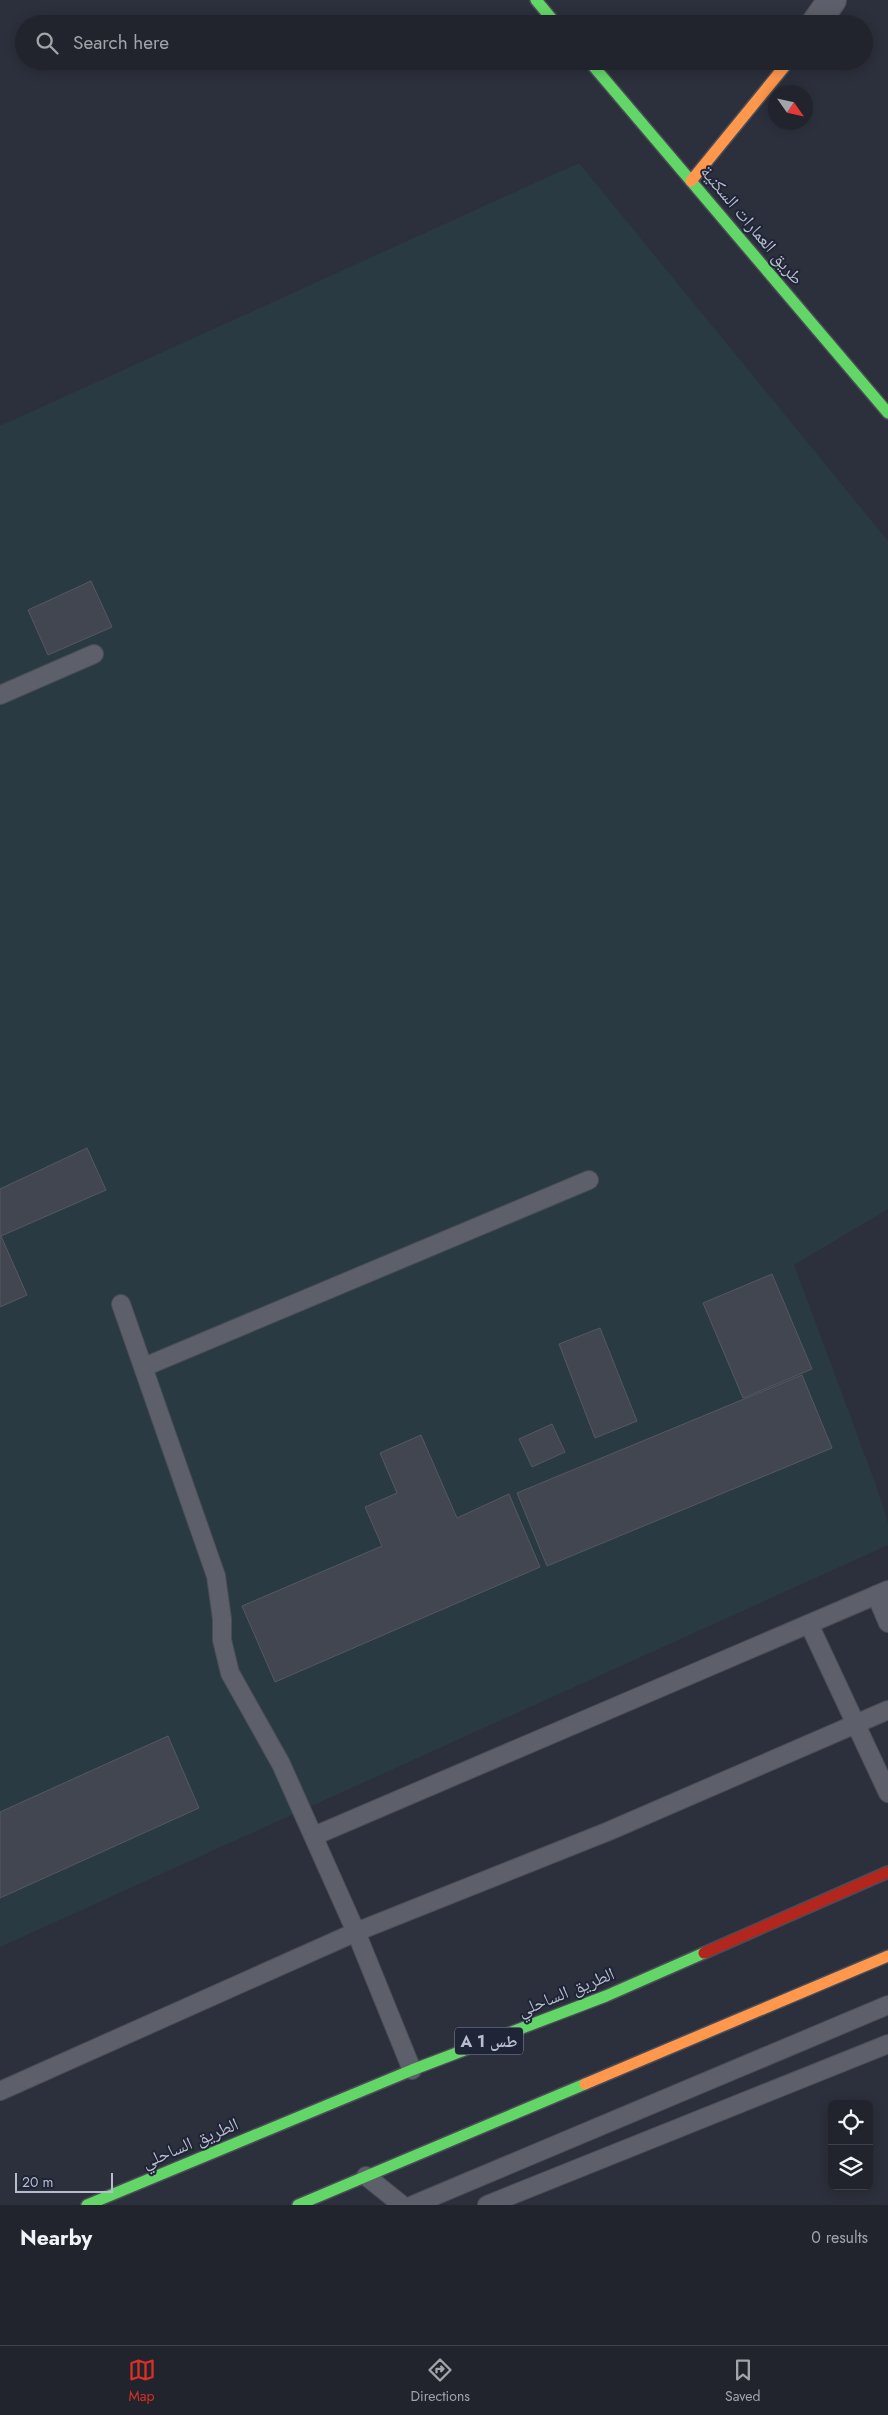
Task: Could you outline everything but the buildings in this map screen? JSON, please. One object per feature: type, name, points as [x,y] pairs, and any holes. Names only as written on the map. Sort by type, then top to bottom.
[{"type":"main road","points":[[536,0],[548,15]]},
{"type":"main road","name":"طريق العمارات السكنية","points":[[597,70],[888,413]]},
{"type":"main road","points":[[692,181],[782,70]]},
{"type":"main road","name":"الطريق الساحلي","points":[[87,2205],[412,2070],[606,1996],[888,1872]]},
{"type":"main road","points":[[298,2205],[888,1956]]},
{"type":"street","points":[[821,15],[832,0]]},
{"type":"lane","points":[[0,695],[94,654]]},
{"type":"lane","points":[[144,1367],[588,1180]]},
{"type":"lane","points":[[121,1304],[216,1576],[222,1619],[222,1640],[230,1673],[281,1764],[356,1932],[412,2070]]},
{"type":"lane","points":[[314,1836],[882,1592],[888,1623]]},
{"type":"lane","points":[[809,1624],[888,1794]]},
{"type":"lane","points":[[0,2091],[356,1932],[609,1831],[888,1710]]},
{"type":"lane","points":[[414,2205],[888,2005]]},
{"type":"lane","points":[[487,2205],[888,2044]]},
{"type":"lane","points":[[366,2176],[402,2205]]},
{"type":"shaded area","points":[[579,163],[888,541],[888,1209],[794,1265],[877,1488],[888,1523],[888,1545],[0,1947],[0,426]]},
{"type":"traffic: fast","points":[[536,0],[548,15]]},
{"type":"traffic: fast","points":[[597,70],[888,413]]},
{"type":"traffic: fast","points":[[87,2205],[412,2070],[606,1996],[704,1953]]},
{"type":"traffic: fast","points":[[298,2205],[585,2084]]},
{"type":"traffic: slow","points":[[691,181],[782,70]]},
{"type":"traffic: slow","points":[[585,2084],[888,1956]]},
{"type":"traffic: jam","points":[[704,1953],[888,1872]]}]
